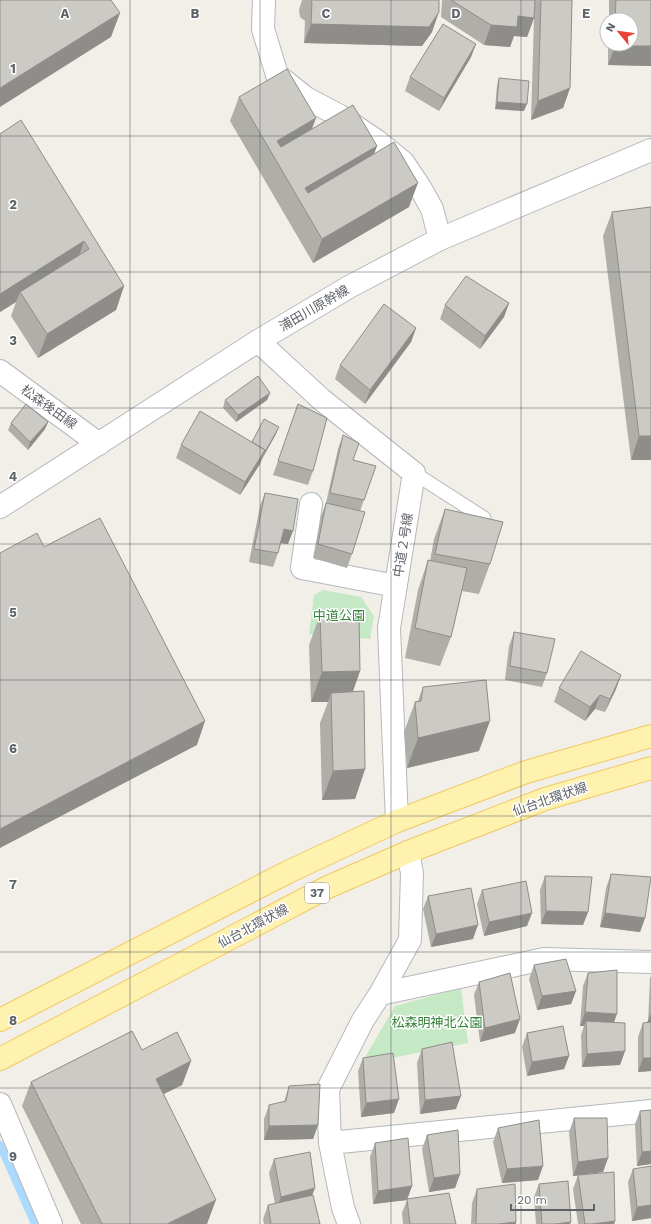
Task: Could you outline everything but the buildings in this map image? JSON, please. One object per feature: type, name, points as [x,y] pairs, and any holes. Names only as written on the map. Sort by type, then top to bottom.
[{"type":"main road","name":"37","points":[[0,1020],[288,872],[397,821],[526,772],[651,736]]},
{"type":"main road","name":"仙台北環状線","points":[[0,1058],[328,887],[408,852],[545,799],[651,768]]},
{"type":"street","points":[[264,0],[263,29],[277,75],[306,98],[340,116],[377,141],[403,162],[432,209],[440,239]]},
{"type":"street","name":"浦田川原幹線","points":[[0,507],[258,340],[349,287],[440,239],[651,150]]},
{"type":"street","points":[[258,340],[322,400],[414,473]]},
{"type":"street","name":"松森後田線","points":[[0,371],[99,444]]},
{"type":"street","name":"中道２号線","points":[[397,821],[389,628],[414,473]]},
{"type":"street","points":[[311,504],[302,568],[396,586]]},
{"type":"street","points":[[349,1224],[343,1208],[330,1143],[328,1089],[363,1020],[380,994],[410,940],[412,873],[408,852]]},
{"type":"street","points":[[380,994],[544,959],[651,962]]},
{"type":"street","points":[[0,1104],[51,1224]]},
{"type":"street","points":[[330,1143],[651,1111]]},
{"type":"lane","points":[[414,473],[484,518]]},
{"type":"green space","name":"中道公園","points":[[323,590],[361,597],[374,616],[370,639],[309,634],[314,595]]},
{"type":"green space","name":"松森明神北公園","points":[[461,988],[468,1043],[361,1064],[395,1006]]},
{"type":"waterway","points":[[0,1145],[35,1224]]}]
